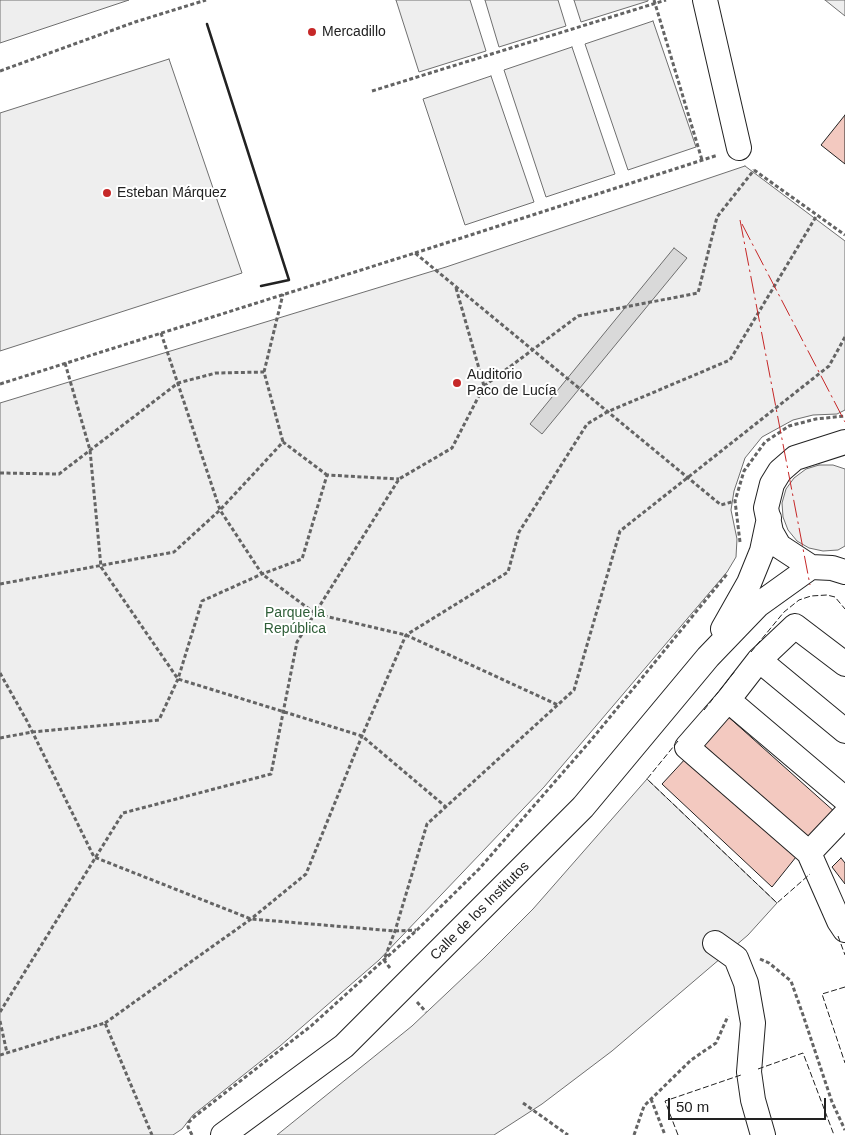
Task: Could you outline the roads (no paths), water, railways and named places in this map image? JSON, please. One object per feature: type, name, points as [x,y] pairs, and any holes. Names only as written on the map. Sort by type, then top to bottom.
[{"type":"street","points":[[705,0],[740,148]]},
{"type":"street","points":[[820,449],[845,442]]},
{"type":"street","points":[[820,449],[845,452]]},
{"type":"street","name":"Calle de los Institutos","points":[[708,657],[748,583],[762,551],[768,518],[766,508],[772,484],[780,471],[795,458],[820,449]]},
{"type":"street","points":[[768,518],[771,532],[780,546],[811,567],[832,568],[845,572]]},
{"type":"street","name":"Calle de los Institutos","points":[[222,1135],[344,1046],[398,994],[582,807],[708,657],[758,605],[811,567]]},
{"type":"street","points":[[845,664],[795,626],[760,660],[687,747],[809,852],[839,921],[845,930]]},
{"type":"street","points":[[760,660],[845,731]]},
{"type":"street","points":[[728,700],[845,799]]},
{"type":"street","points":[[809,852],[845,815]]},
{"type":"street","points":[[715,942],[736,958],[746,983],[753,1023],[748,1072],[752,1100],[763,1135]]},
{"type":"place","name":"Mercadillo","points":[[312,32]]},
{"type":"place","name":"Esteban Márquez","points":[[107,193]]},
{"type":"place","name":"Auditorio Paco de Lucía","points":[[457,383]]},
{"type":"park label","name":"Parque la República","points":[[295,622]]}]
